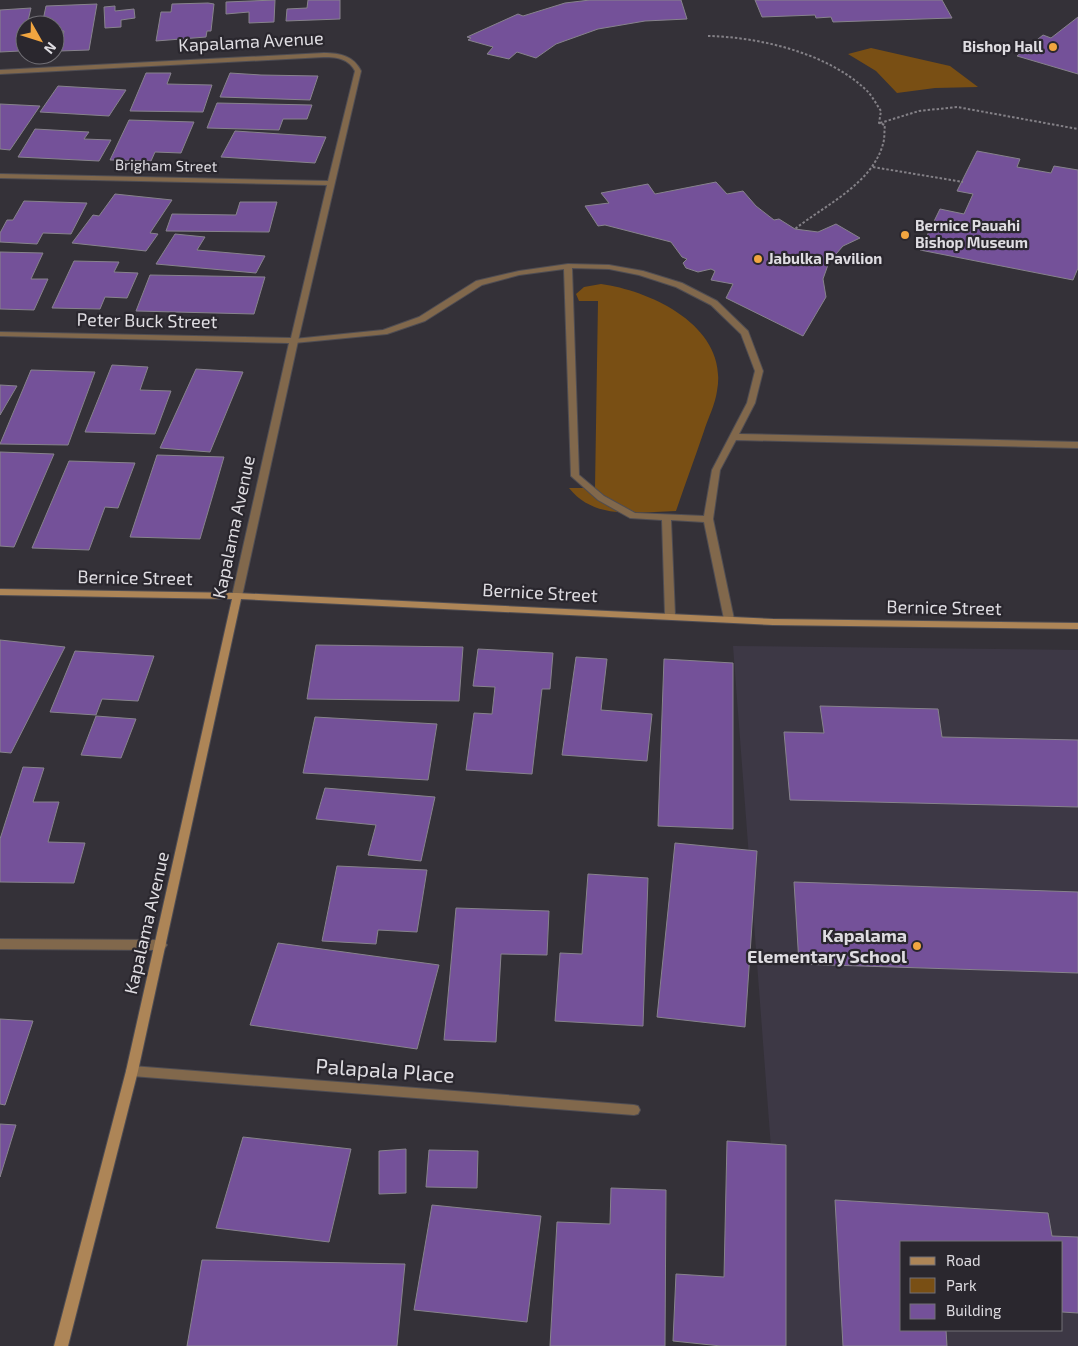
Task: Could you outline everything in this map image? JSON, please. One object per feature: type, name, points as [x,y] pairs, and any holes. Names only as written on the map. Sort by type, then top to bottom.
[{"type":"street","name":"Kapalama Avenue","points":[[0,72],[324,55],[342,57],[353,62],[358,71],[294,342],[132,1071],[61,1346]]},
{"type":"street","name":"Brigham Street","points":[[0,176],[332,183]]},
{"type":"street","name":"Peter Buck Street","points":[[0,334],[294,342],[384,332],[422,319],[479,283],[519,272],[568,266],[609,267],[640,273],[679,285],[714,303],[745,333],[759,371],[751,403],[716,470],[708,520]]},
{"type":"street","points":[[568,266],[575,476],[601,498],[633,516],[708,520],[729,619]]},
{"type":"street","points":[[735,436],[1078,445]]},
{"type":"street","points":[[666,517],[670,615]]},
{"type":"street","name":"Bernice Street","points":[[0,592],[237,596],[670,615],[773,622],[1078,626]]},
{"type":"street","points":[[0,944],[160,945]]},
{"type":"street","name":"Palapala Place","points":[[132,1071],[634,1110]]},
{"type":"path","points":[[708,36],[735,37],[782,46],[809,55],[867,91],[881,111],[879,123]]},
{"type":"path","points":[[879,123],[906,114],[957,107],[1078,129]]},
{"type":"path","points":[[795,229],[812,214],[865,177],[880,155],[885,137],[885,125],[879,123]]},
{"type":"path","points":[[872,167],[963,182]]},
{"type":"shaded area","name":"Kapalama Elementary School","points":[[733,646],[1078,650],[1078,1346],[786,1346]]},
{"type":"green space","points":[[871,48],[950,66],[978,87],[935,88],[897,93],[876,71],[848,54]]},
{"type":"green space","points":[[601,284],[642,295],[663,304],[683,316],[699,331],[711,348],[718,368],[716,396],[676,511],[633,513],[605,510],[591,506],[580,499],[569,488],[595,488],[598,301],[579,301],[576,294],[584,287]]},
{"type":"building","points":[[275,0],[274,22],[249,23],[249,12],[226,14],[226,2]]},
{"type":"building","points":[[308,0],[340,0],[340,19],[286,21],[287,9],[307,8]]},
{"type":"building","points":[[590,0],[681,0],[687,19],[645,21],[598,29],[556,44],[536,58],[517,52],[509,59],[487,54],[493,47],[468,40],[471,38],[467,37],[518,14],[523,16],[565,3]]},
{"type":"building","points":[[755,0],[942,0],[952,18],[833,22],[831,17],[816,18],[815,15],[762,17]]},
{"type":"building","points":[[97,4],[89,50],[65,51],[65,15],[44,15],[46,6]]},
{"type":"building","points":[[172,4],[214,4],[211,31],[207,31],[206,37],[156,41],[161,12],[171,12]]},
{"type":"building","points":[[115,6],[115,11],[134,9],[135,18],[121,20],[121,27],[105,28],[104,7]]},
{"type":"building","points":[[31,8],[29,15],[15,15],[15,51],[0,52],[0,10]]},
{"type":"building","name":"Bishop Hall","points":[[1078,17],[1078,74],[1017,56],[1043,35],[1051,38]]},
{"type":"building","points":[[146,73],[171,73],[167,84],[212,85],[203,112],[130,111]]},
{"type":"building","points":[[230,73],[318,76],[310,100],[220,97]]},
{"type":"building","points":[[58,86],[126,90],[109,116],[40,112]]},
{"type":"building","points":[[217,103],[312,105],[307,119],[283,119],[279,130],[207,128]]},
{"type":"building","points":[[0,104],[40,106],[10,150],[0,149]]},
{"type":"building","points":[[129,120],[194,122],[181,153],[155,152],[151,161],[110,160]]},
{"type":"building","points":[[35,129],[89,132],[84,139],[111,140],[99,161],[18,157]]},
{"type":"building","points":[[235,131],[326,137],[315,163],[221,157]]},
{"type":"building","points":[[977,151],[1020,159],[1017,167],[1051,173],[1054,166],[1078,170],[1078,268],[1073,280],[920,250],[940,209],[964,214],[973,194],[957,191]]},
{"type":"building","name":"Jabulka Pavilion","points":[[716,182],[727,194],[743,191],[756,206],[774,220],[779,219],[795,229],[818,232],[836,224],[860,238],[843,246],[829,262],[823,279],[826,297],[803,336],[726,298],[733,284],[711,280],[715,271],[711,269],[698,272],[686,268],[683,263],[687,259],[682,257],[671,242],[605,225],[598,226],[585,206],[609,203],[601,193],[648,184],[655,194]]},
{"type":"building","points":[[115,194],[172,200],[150,233],[158,234],[146,251],[72,243],[93,215],[99,216]]},
{"type":"building","points":[[24,201],[87,203],[71,234],[43,233],[37,244],[0,242],[0,233],[7,220],[13,220]]},
{"type":"building","points":[[240,202],[277,202],[269,232],[166,231],[172,214],[236,215]]},
{"type":"building","points":[[175,234],[205,237],[197,250],[265,256],[256,273],[156,264]]},
{"type":"building","points":[[0,252],[43,253],[31,279],[48,279],[34,310],[0,309]]},
{"type":"building","points":[[74,261],[119,262],[114,272],[138,273],[127,298],[105,297],[100,309],[52,308]]},
{"type":"building","points":[[150,275],[265,277],[254,314],[136,311]]},
{"type":"building","points":[[112,365],[148,367],[140,390],[171,391],[155,434],[85,432]]},
{"type":"building","points":[[196,369],[243,372],[210,452],[160,448]]},
{"type":"building","points":[[31,370],[95,372],[68,445],[0,444]]},
{"type":"building","points":[[0,385],[17,386],[0,415]]},
{"type":"building","points":[[0,452],[54,454],[14,547],[0,546]]},
{"type":"building","points":[[157,455],[224,457],[200,539],[130,537]]},
{"type":"building","points":[[69,461],[135,463],[118,508],[105,507],[89,550],[32,548]]},
{"type":"building","points":[[0,640],[65,647],[11,753],[0,752]]},
{"type":"building","points":[[316,645],[463,647],[459,701],[307,699]]},
{"type":"building","points":[[478,649],[553,653],[550,689],[542,689],[532,774],[466,770],[474,713],[492,714],[495,687],[473,686]]},
{"type":"building","points":[[75,651],[154,656],[138,701],[102,699],[96,715],[50,712]]},
{"type":"building","points":[[576,657],[607,659],[601,710],[652,714],[647,761],[562,755]]},
{"type":"building","points":[[664,659],[733,663],[733,829],[658,826]]},
{"type":"building","points":[[820,706],[938,709],[942,737],[1078,740],[1078,807],[790,800],[784,732],[824,733]]},
{"type":"building","points":[[96,716],[136,719],[121,758],[81,755]]},
{"type":"building","points":[[315,717],[437,724],[428,780],[303,773]]},
{"type":"building","points":[[23,767],[44,768],[33,802],[59,802],[48,842],[85,843],[74,883],[0,882],[0,839]]},
{"type":"building","points":[[325,788],[435,797],[421,861],[368,855],[376,825],[316,819]]},
{"type":"building","points":[[675,843],[757,851],[745,1027],[657,1017]]},
{"type":"building","points":[[337,866],[427,870],[417,932],[378,930],[376,944],[322,941]]},
{"type":"building","points":[[588,874],[648,878],[643,1026],[555,1021],[560,953],[582,954]]},
{"type":"building","points":[[794,882],[1078,892],[1078,973],[799,964]]},
{"type":"building","points":[[456,908],[549,911],[547,955],[501,954],[496,1042],[444,1040]]},
{"type":"building","points":[[278,943],[439,965],[417,1049],[250,1025]]},
{"type":"building","points":[[0,1019],[33,1021],[5,1105],[0,1104]]},
{"type":"building","points":[[0,1124],[16,1125],[0,1177]]},
{"type":"building","points":[[243,1137],[351,1149],[329,1242],[216,1228]]},
{"type":"building","points":[[727,1141],[786,1145],[786,1346],[721,1346],[673,1341],[676,1274],[724,1277]]},
{"type":"building","points":[[406,1149],[406,1193],[379,1194],[379,1151]]},
{"type":"building","points":[[429,1150],[478,1151],[477,1188],[426,1187]]},
{"type":"building","points":[[611,1188],[666,1190],[665,1346],[550,1346],[557,1222],[610,1224]]},
{"type":"building","points":[[835,1200],[1048,1213],[1052,1236],[1078,1237],[1078,1313],[1063,1312],[1063,1241],[900,1241],[900,1331],[946,1331],[947,1346],[843,1346]]},
{"type":"building","points":[[432,1205],[541,1216],[527,1322],[414,1310]]},
{"type":"building","points":[[202,1260],[405,1264],[397,1346],[187,1346]]},
{"type":"place","name":"Bishop Hall","points":[[1053,47]]},
{"type":"place","name":"Bernice Pauahi Bishop Museum","points":[[905,235]]},
{"type":"place","name":"Jabulka Pavilion","points":[[758,259]]},
{"type":"place","name":"Kapalama Elementary School","points":[[917,946]]}]
